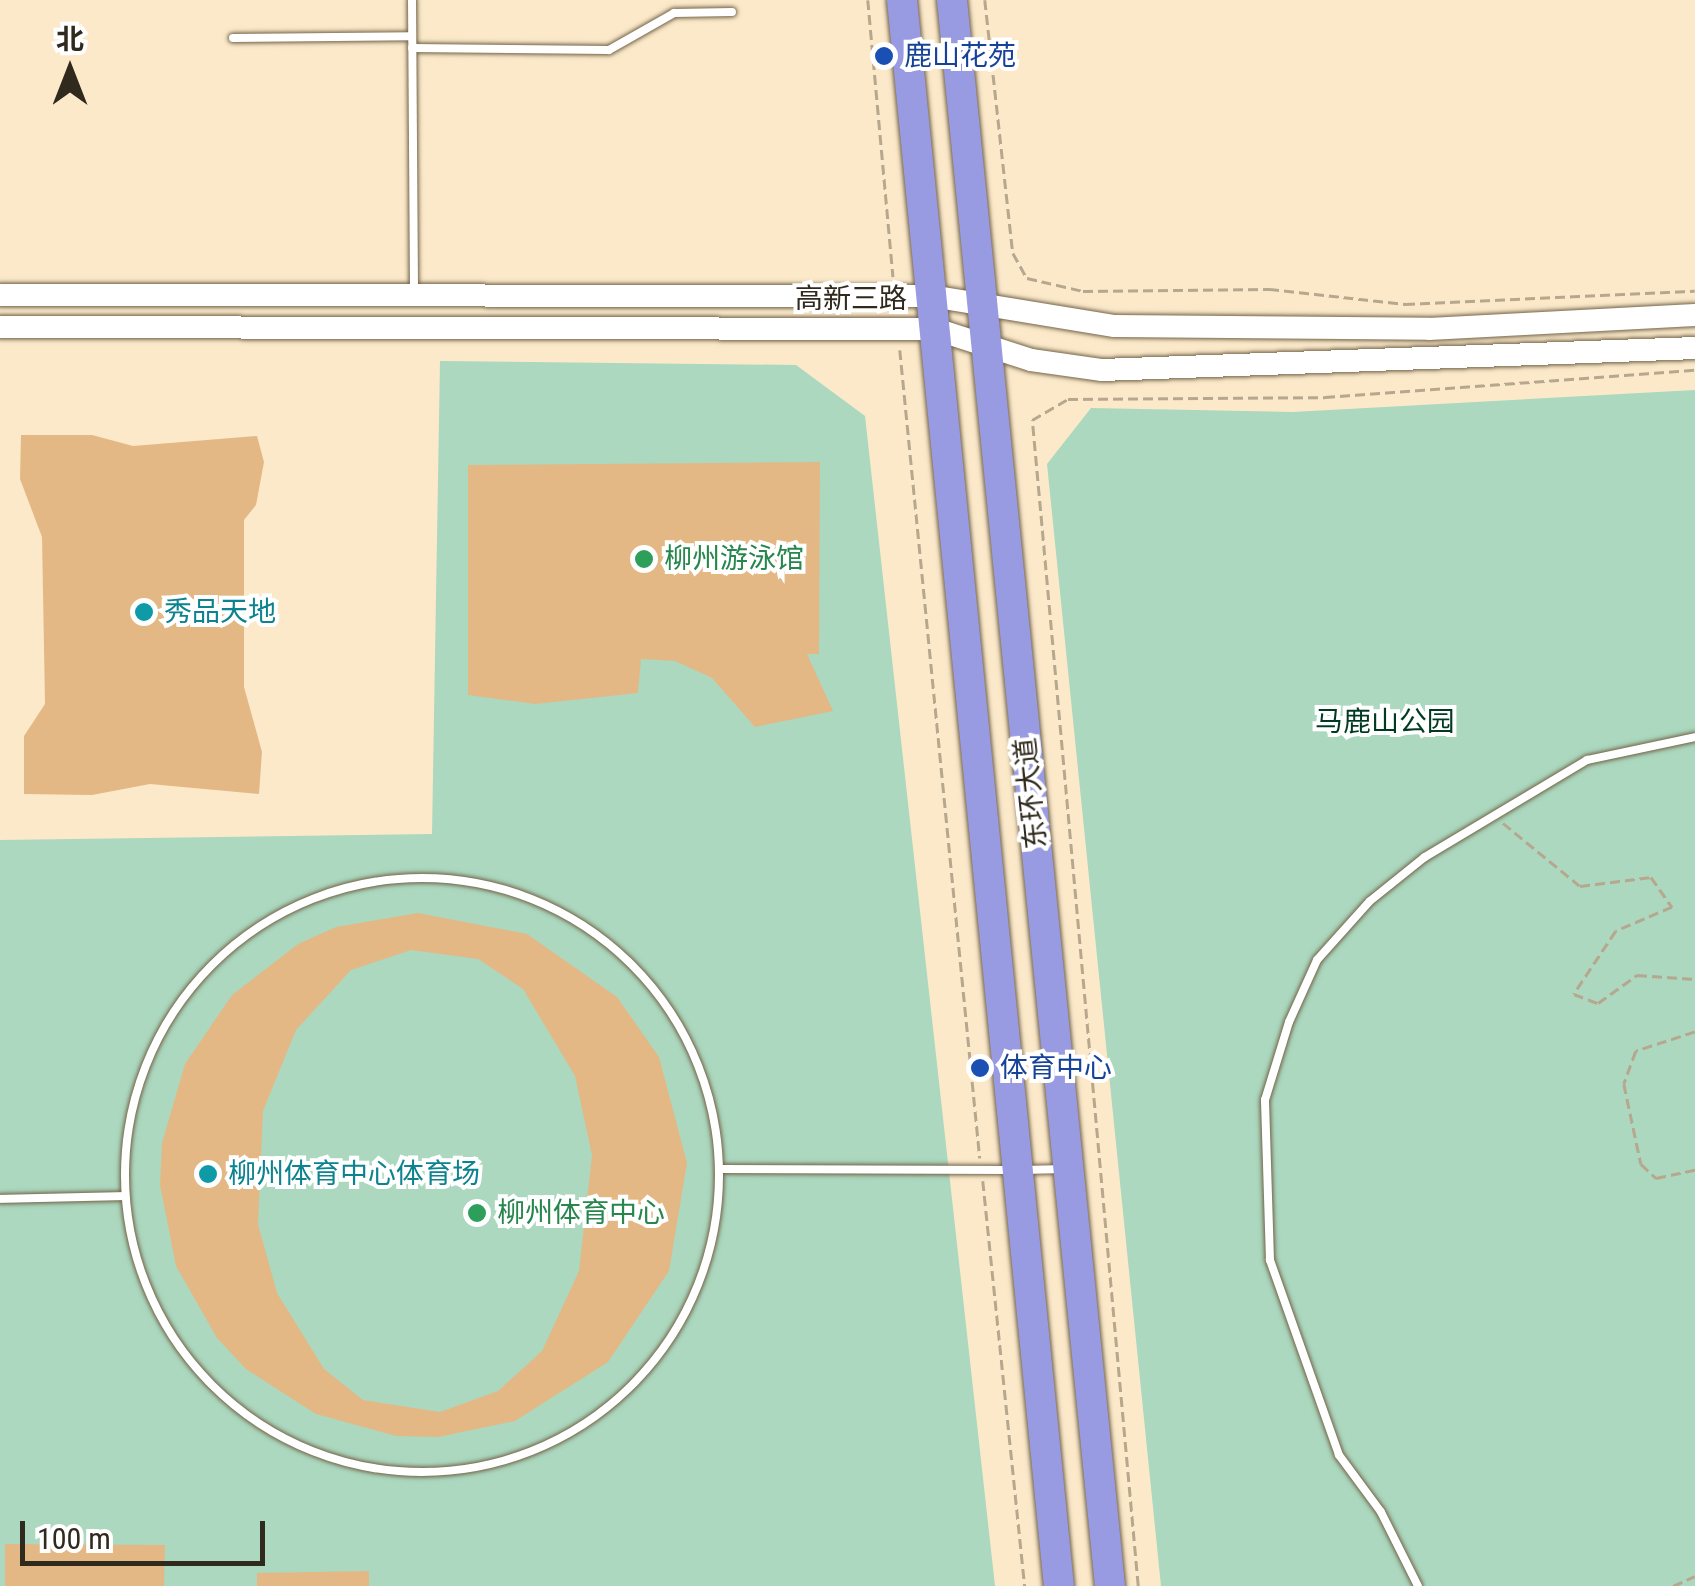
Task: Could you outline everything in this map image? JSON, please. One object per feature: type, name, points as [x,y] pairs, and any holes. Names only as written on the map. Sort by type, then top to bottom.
[{"type":"highway","name":"东环大道","points":[[902,0],[1060,1586]]},
{"type":"highway","name":"东环大道","points":[[952,0],[1110,1586]]},
{"type":"main road","name":"高新三路","points":[[0,295],[932,296],[982,310],[1115,326],[1429,330],[1695,316]]},
{"type":"main road","name":"高新三路","points":[[0,327],[936,330],[988,349],[1121,370],[1695,348]]},
{"type":"lane","points":[[412,0],[414,296]]},
{"type":"lane","points":[[412,48],[608,50],[674,14],[732,12]]},
{"type":"lane","points":[[233,38],[412,36]]},
{"type":"lane","points":[[1418,1586],[1381,1512],[1339,1454],[1294,1346],[1270,1260],[1265,1100],[1318,960],[1370,901],[1493,817],[1587,760],[1695,738]]},
{"type":"lane","points":[[408,880],[517,892],[584,924],[640,970],[684,1029],[704,1080],[722,1169],[709,1256],[692,1306],[653,1366],[601,1414],[540,1449],[472,1469],[418,1472],[330,1459],[266,1430],[210,1386],[166,1330],[136,1266],[123,1196],[138,1088],[186,991],[239,939],[302,902],[408,880]]},
{"type":"lane","points":[[722,1169],[1068,1169]]},
{"type":"lane","points":[[0,1199],[123,1196]]},
{"type":"path","points":[[868,0],[895,296]]},
{"type":"path","points":[[985,0],[1013,253],[1027,278],[1083,291],[1269,289],[1405,304],[1695,291]]},
{"type":"path","points":[[898,330],[1026,1586]]},
{"type":"path","points":[[1138,1586],[1032,420],[1068,400],[1325,397],[1695,370]]},
{"type":"path","points":[[1493,817],[1580,886],[1650,877],[1672,907],[1616,931],[1574,994],[1598,1003],[1637,975],[1695,979]]},
{"type":"path","points":[[1695,1032],[1636,1051],[1624,1084],[1641,1164],[1656,1178],[1695,1170]]},
{"type":"path","points":[[1673,1586],[1695,1576]]},
{"type":"green space","name":"柳州体育中心","points":[[440,361],[796,365],[865,416],[995,1586],[0,1586],[0,840],[432,834]]},
{"type":"green space","name":"马鹿山公园","points":[[1695,390],[1695,1586],[1161,1586],[1047,464],[1091,408],[1293,412]]},
{"type":"building","name":"秀品天地","points":[[21,435],[92,435],[133,446],[257,436],[264,462],[256,505],[244,520],[244,687],[262,752],[259,794],[150,784],[92,795],[24,794],[24,736],[45,704],[42,537],[20,479]]},
{"type":"building","name":"柳州游泳馆","points":[[820,462],[819,654],[807,654],[833,711],[755,727],[712,678],[675,661],[641,659],[638,693],[535,704],[468,695],[468,465]]},
{"type":"building","name":"柳州体育中心体育场","points":[[418,913],[527,934],[617,997],[659,1057],[687,1163],[669,1271],[608,1362],[515,1421],[438,1437],[396,1436],[316,1414],[246,1369],[217,1338],[176,1266],[160,1185],[162,1143],[185,1064],[232,995],[298,944],[336,927]],"holes":[[[411,950],[478,959],[523,989],[575,1076],[592,1155],[579,1271],[542,1351],[498,1391],[440,1412],[363,1400],[324,1369],[277,1293],[258,1224],[263,1111],[296,1030],[351,970]]]},
{"type":"building","points":[[5,1544],[165,1545],[164,1586],[5,1586]]},
{"type":"building","points":[[369,1571],[369,1586],[257,1586],[257,1573]]},
{"type":"place","name":"鹿山花苑","points":[[884,56]]},
{"type":"place","name":"柳州游泳馆","points":[[644,559]]},
{"type":"place","name":"秀品天地","points":[[144,612]]},
{"type":"place","name":"体育中心","points":[[980,1068]]},
{"type":"place","name":"柳州体育中心体育场","points":[[208,1174]]},
{"type":"place","name":"柳州体育中心","points":[[477,1213]]}]
